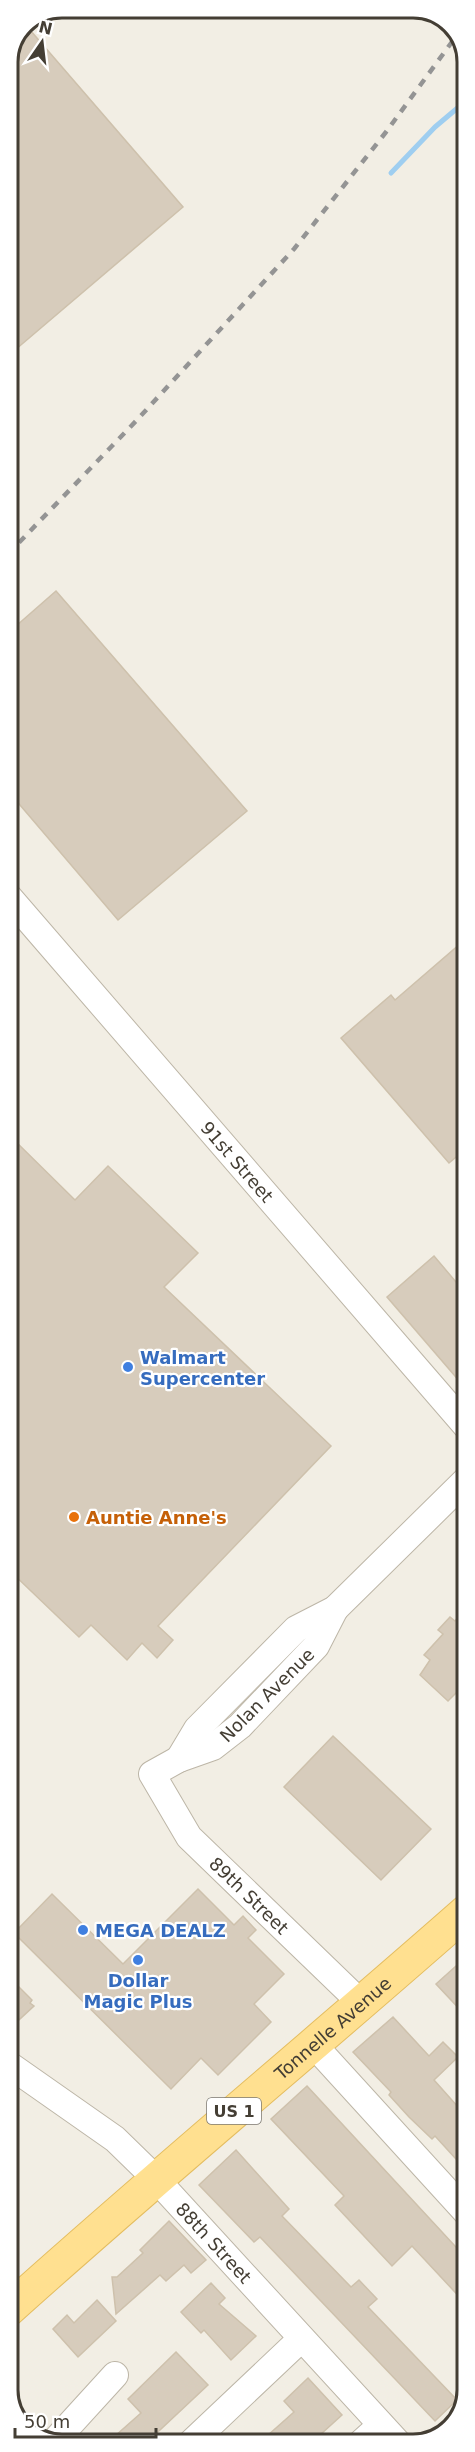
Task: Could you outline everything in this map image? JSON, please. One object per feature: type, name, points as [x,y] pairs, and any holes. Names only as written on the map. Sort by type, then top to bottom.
[{"type":"main road","name":"Tonnelle Avenue","points":[[18,2301],[155,2178],[312,2043],[362,2004],[457,1920]]},
{"type":"street","name":"91st Street","points":[[18,909],[457,1415]]},
{"type":"street","name":"Nolan Avenue","points":[[152,1774],[179,1759],[213,1747],[240,1726],[316,1646],[335,1609],[457,1489]]},
{"type":"street","name":"89th Street","points":[[152,1774],[189,1837],[362,2004]]},
{"type":"street","points":[[312,2043],[457,2202]]},
{"type":"street","name":"88th Street","points":[[18,2071],[115,2139],[155,2178],[390,2434]]},
{"type":"street","points":[[201,2434],[301,2339]]},
{"type":"street","points":[[61,2434],[115,2374]]},
{"type":"street","points":[[371,2434],[381,2425]]},
{"type":"building","points":[[31,31],[183,207],[18,347],[18,62],[21,45]]},
{"type":"building","points":[[56,591],[247,811],[118,920],[18,803],[18,624]]},
{"type":"building","points":[[457,947],[457,1156],[449,1163],[341,1038],[391,995],[395,1000]]},
{"type":"building","name":"Walmart Supercenter","points":[[18,1144],[75,1200],[108,1166],[198,1253],[164,1287],[331,1446],[158,1626],[173,1640],[157,1658],[142,1643],[127,1660],[91,1625],[79,1637],[18,1579]]},
{"type":"building","points":[[434,1256],[457,1283],[457,1378],[387,1297]]},
{"type":"building","points":[[450,1617],[455,1621],[457,1619],[457,1692],[448,1701],[420,1675],[430,1660],[424,1655],[443,1634],[438,1630]]},
{"type":"building","points":[[333,1736],[431,1829],[381,1880],[284,1787]]},
{"type":"building","points":[[198,1889],[234,1925],[243,1916],[256,1930],[248,1938],[284,1974],[254,2004],[271,2022],[218,2075],[201,2058],[171,2089],[18,1937],[18,1929],[52,1894],[123,1964]]},
{"type":"building","points":[[456,1966],[457,2006],[436,1984]]},
{"type":"building","points":[[18,1986],[32,2000],[30,2003],[34,2006],[18,2021]]},
{"type":"building","points":[[393,2017],[429,2056],[443,2042],[457,2056],[434,2080],[457,2106],[457,2160],[435,2136],[432,2139],[409,2117],[389,2095],[391,2092],[353,2052]]},
{"type":"building","points":[[307,2086],[457,2248],[457,2294],[412,2246],[392,2266],[335,2205],[344,2196],[271,2119]]},
{"type":"building","points":[[236,2150],[289,2209],[282,2216],[351,2287],[359,2280],[377,2299],[368,2307],[456,2399],[455,2402],[435,2421],[260,2237],[254,2242],[199,2185]]},
{"type":"building","points":[[169,2221],[206,2260],[191,2273],[184,2265],[166,2281],[160,2275],[116,2314],[112,2277],[117,2277],[143,2253],[140,2250]]},
{"type":"building","points":[[211,2283],[225,2298],[219,2304],[256,2336],[231,2360],[204,2330],[201,2333],[181,2312]]},
{"type":"building","points":[[97,2300],[116,2321],[78,2357],[53,2329],[67,2315],[74,2323]]},
{"type":"building","points":[[176,2352],[208,2385],[156,2434],[117,2434],[141,2413],[128,2399]]},
{"type":"building","points":[[308,2378],[342,2415],[321,2434],[269,2434],[294,2412],[284,2401]]},
{"type":"waterway","points":[[391,173],[435,127],[457,108]]},
{"type":"railway","points":[[18,544],[136,421],[294,249],[386,132],[452,42]]},
{"type":"place","name":"Walmart Supercenter","points":[[128,1367]]},
{"type":"place","name":"Auntie Anne's","points":[[74,1517]]},
{"type":"place","name":"MEGA DEALZ","points":[[83,1930]]},
{"type":"place","name":"Dollar Magic Plus","points":[[138,1960]]}]
